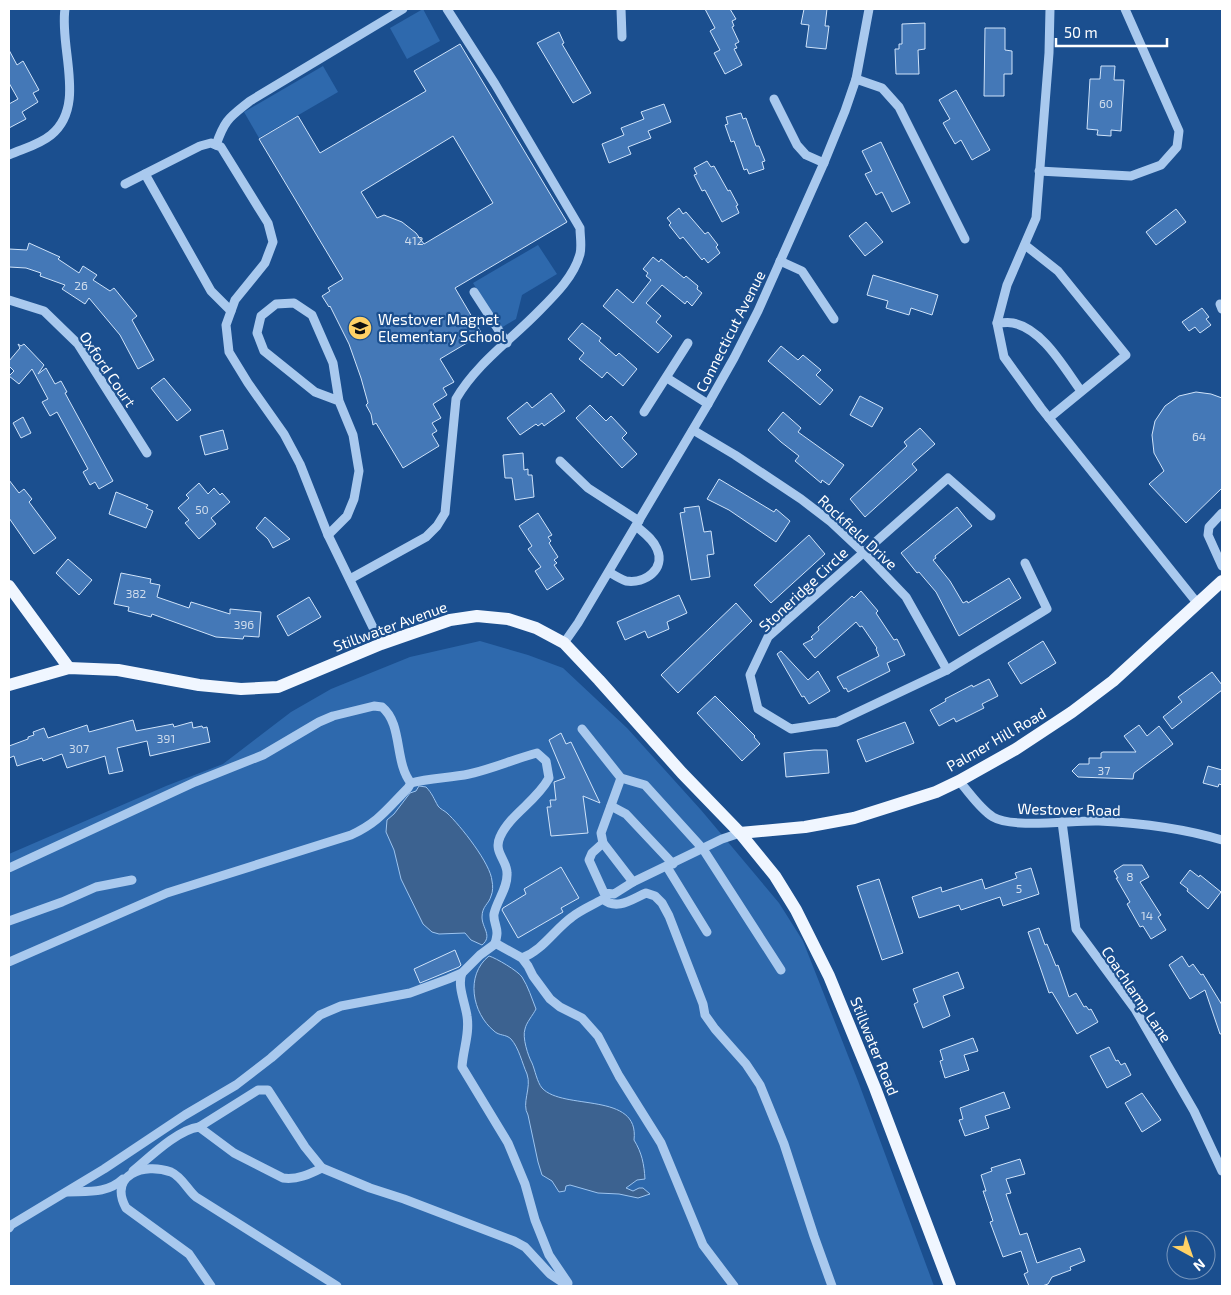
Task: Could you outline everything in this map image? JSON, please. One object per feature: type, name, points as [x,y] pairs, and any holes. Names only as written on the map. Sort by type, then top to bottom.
[{"type":"main road","name":"Palmer Hill Road","points":[[740,833],[805,827],[854,818],[936,792],[959,781],[1016,749],[1072,712],[1113,681],[1222,581]]},
{"type":"main road","points":[[9,586],[68,668]]},
{"type":"main road","name":"Stillwater Avenue","points":[[9,684],[68,668],[118,670],[241,689],[278,687],[381,644],[450,620],[477,616],[508,619],[529,626],[564,643],[682,773],[740,833]]},
{"type":"main road","name":"Stillwater Road","points":[[740,833],[760,856],[786,893],[829,976],[875,1088],[950,1286]]},
{"type":"street","points":[[9,155],[43,141],[59,127],[66,116],[69,92],[64,33],[65,9]]},
{"type":"street","points":[[216,145],[223,126],[229,118],[250,101],[403,9]]},
{"type":"street","points":[[350,579],[426,537],[437,526],[445,513],[456,399],[465,384],[554,296],[575,268],[581,252],[580,228],[495,84],[447,9]]},
{"type":"street","points":[[621,9],[622,37]]},
{"type":"street","name":"Connecticut Avenue","points":[[564,643],[578,623],[734,358],[780,261],[845,111],[856,78],[869,9]]},
{"type":"street","points":[[1050,9],[1049,53],[1036,218],[1007,285],[997,323],[1004,357],[1048,418],[1198,604]]},
{"type":"street","points":[[1039,171],[1131,176],[1162,166],[1177,148],[1179,131],[1125,9]]},
{"type":"street","points":[[856,78],[882,88],[899,107],[965,238]]},
{"type":"street","points":[[774,99],[797,146],[806,155],[824,163]]},
{"type":"street","points":[[125,184],[200,146],[211,143],[221,147],[268,223],[274,242],[265,263],[235,300],[226,325],[229,352],[284,434],[300,464],[328,535],[381,644]]},
{"type":"street","points":[[145,174],[210,291],[231,311]]},
{"type":"street","points":[[1025,245],[1058,271],[1126,354],[1048,418]]},
{"type":"street","points":[[780,261],[802,271],[834,319]]},
{"type":"street","points":[[474,292],[507,343]]},
{"type":"street","name":"Oxford Court","points":[[9,300],[44,311],[78,344],[146,453]]},
{"type":"street","points":[[328,535],[347,516],[354,499],[359,471],[353,435],[339,401],[333,363],[312,315],[294,303],[276,304],[261,316],[257,333],[264,351],[316,392],[339,401]]},
{"type":"street","points":[[997,323],[1012,323],[1029,329],[1042,339],[1081,391]]},
{"type":"street","points":[[644,412],[688,342]]},
{"type":"street","points":[[667,378],[708,404]]},
{"type":"street","name":"Rockfield Drive","points":[[693,430],[735,455],[801,499],[831,522],[863,552],[906,597],[947,670]]},
{"type":"street","points":[[560,461],[588,488],[637,524],[652,540],[658,550],[659,562],[654,573],[646,579],[636,581],[625,580],[608,572]]},
{"type":"street","name":"Stoneridge Circle","points":[[991,516],[948,478],[768,637],[750,675],[758,709],[791,729],[837,722],[947,670],[1047,609],[1025,563]]},
{"type":"street","points":[[1222,513],[1209,527],[1208,535],[1222,566]]},
{"type":"street","points":[[9,868],[195,782],[263,755],[319,722],[333,716],[374,706],[382,707],[390,717],[404,774],[410,783]]},
{"type":"street","points":[[582,729],[621,778],[645,785],[703,849],[781,970]]},
{"type":"street","points":[[410,783],[424,779],[444,779],[468,774],[537,753],[546,761],[549,778],[543,789],[506,826],[499,839],[497,850],[507,868],[508,879],[494,915],[498,934],[495,943],[471,962],[459,980],[467,1015],[468,1031],[462,1067],[508,1144],[525,1184],[535,1220],[549,1255],[564,1278],[572,1286]]},
{"type":"street","points":[[621,778],[601,833],[603,843],[633,882]]},
{"type":"street","name":"Westover Road","points":[[959,781],[993,817],[1004,820],[1028,822],[1098,821],[1181,829],[1222,840]]},
{"type":"street","points":[[9,962],[167,893],[351,836],[369,827],[408,788],[410,783]]},
{"type":"street","points":[[611,806],[626,814],[670,865],[707,932]]},
{"type":"street","name":"Coachlamp Lane","points":[[1062,822],[1076,929],[1135,1009],[1194,1111],[1222,1171]]},
{"type":"street","points":[[522,958],[532,954],[542,946],[572,916],[604,896],[614,894],[633,882],[722,839],[740,833]]},
{"type":"street","points":[[603,843],[592,853],[588,860],[609,904],[620,905],[646,893],[655,896],[669,916],[706,1015],[715,1029],[746,1064],[760,1085],[784,1144],[832,1286]]},
{"type":"street","points":[[9,921],[62,902],[96,887],[132,880]]},
{"type":"street","points":[[495,943],[522,958],[550,999],[560,1007],[582,1018],[598,1036],[619,1076],[661,1143],[703,1245],[734,1286]]},
{"type":"street","points":[[9,1228],[64,1192],[104,1169],[185,1115],[236,1085],[320,1016],[341,1006],[410,993],[462,973]]},
{"type":"street","points":[[64,1192],[97,1191],[117,1185],[179,1135],[192,1128],[199,1127],[258,1090],[268,1090],[305,1147],[322,1168],[370,1188],[514,1241],[525,1247],[550,1274],[568,1286]]},
{"type":"street","points":[[199,1127],[234,1153],[283,1178],[300,1177],[322,1168]]},
{"type":"street","points":[[211,1286],[189,1254],[126,1208],[121,1198],[121,1187],[129,1175],[141,1170],[170,1172],[180,1178],[196,1197],[337,1286]]},
{"type":"shaded area","points":[[423,9],[440,41],[407,59],[390,28]]},
{"type":"shaded area","points":[[323,66],[338,92],[259,138],[244,112]]},
{"type":"shaded area","points":[[538,245],[557,274],[522,295],[516,319],[501,328],[473,283]]},
{"type":"shaded area","points":[[480,641],[528,655],[563,668],[627,728],[701,810],[779,903],[803,941],[858,1081],[934,1286],[9,1286],[9,854],[166,786],[223,764],[291,712],[331,689],[410,657]]},
{"type":"shaded area","points":[[419,786],[426,787],[439,807],[459,826],[481,855],[490,874],[492,891],[482,913],[482,921],[487,938],[482,945],[471,940],[465,933],[439,934],[432,932],[423,924],[401,879],[394,850],[386,832],[387,820],[410,793],[416,791]]},
{"type":"shaded area","points":[[489,956],[520,974],[530,993],[536,1009],[528,1022],[524,1037],[527,1051],[542,1088],[552,1095],[598,1104],[625,1114],[633,1125],[634,1140],[642,1159],[645,1179],[637,1180],[626,1188],[633,1191],[643,1188],[650,1194],[638,1198],[619,1194],[598,1193],[570,1185],[566,1186],[565,1191],[559,1192],[552,1181],[542,1175],[526,1110],[527,1074],[511,1039],[496,1033],[486,1023],[476,1004],[474,983],[481,964]]},
{"type":"building","points":[[705,9],[730,9],[736,19],[732,21],[734,26],[732,27],[739,42],[735,44],[737,48],[734,49],[742,65],[725,74],[714,53],[720,50],[710,31],[715,28]]},
{"type":"building","points":[[804,9],[827,9],[825,26],[829,26],[826,49],[806,47],[809,25],[801,24]]},
{"type":"building","points":[[925,23],[925,49],[918,50],[919,74],[896,74],[895,49],[899,49],[899,44],[902,44],[902,24]]},
{"type":"building","points":[[985,28],[1005,28],[1005,50],[1012,51],[1012,74],[1004,74],[1004,96],[984,96]]},
{"type":"building","points":[[559,32],[564,43],[562,44],[591,93],[573,103],[537,43]]},
{"type":"building","points":[[460,44],[567,222],[455,288],[482,334],[440,359],[454,382],[443,388],[447,395],[433,404],[441,418],[432,423],[437,431],[432,434],[439,446],[403,468],[376,423],[373,425],[371,414],[366,405],[368,403],[361,378],[349,344],[330,306],[322,296],[330,291],[328,288],[343,279],[259,139],[298,116],[320,153],[426,91],[414,71]],"holes":[[[453,136],[493,203],[424,244],[416,233],[402,222],[384,215],[377,218],[361,192]]]},
{"type":"building","points":[[9,50],[17,65],[23,61],[39,90],[33,93],[38,102],[22,112],[26,119],[9,128],[9,104],[18,99],[9,83]]},
{"type":"building","points":[[1101,66],[1115,66],[1114,80],[1124,80],[1121,131],[1111,130],[1111,136],[1097,135],[1098,130],[1087,129],[1090,79],[1100,79]]},
{"type":"building","points":[[956,90],[990,150],[972,160],[961,140],[955,144],[943,123],[950,119],[939,100]]},
{"type":"building","points":[[664,104],[671,122],[648,131],[651,138],[628,147],[631,154],[609,163],[602,144],[624,135],[621,128],[644,119],[641,112]]},
{"type":"building","points":[[741,113],[743,119],[746,118],[756,146],[759,146],[765,161],[762,162],[764,169],[749,174],[747,169],[744,170],[734,141],[731,142],[725,125],[728,124],[726,117]]},
{"type":"building","points":[[881,142],[910,203],[892,212],[882,192],[876,195],[865,174],[872,171],[862,151]]},
{"type":"building","points":[[707,161],[711,167],[714,166],[738,205],[736,206],[739,213],[722,222],[705,190],[702,191],[694,175],[697,174],[694,168]]},
{"type":"building","points":[[679,208],[683,214],[686,212],[705,234],[708,232],[718,245],[716,247],[720,253],[708,263],[704,258],[702,260],[683,237],[680,239],[669,225],[671,223],[667,218]]},
{"type":"building","points":[[1176,209],[1186,222],[1156,245],[1146,232]]},
{"type":"building","points":[[866,222],[883,242],[865,256],[849,236]]},
{"type":"building","points":[[29,243],[60,257],[58,259],[79,273],[83,266],[97,275],[93,280],[110,291],[114,288],[137,316],[132,320],[154,360],[138,369],[120,335],[89,298],[85,304],[62,289],[65,285],[40,276],[41,273],[26,268],[9,267],[9,249],[27,250]]},
{"type":"building","points":[[653,257],[659,262],[661,259],[684,278],[686,276],[698,286],[697,289],[702,293],[692,306],[687,301],[685,304],[662,285],[646,303],[661,316],[656,322],[672,336],[658,353],[603,306],[617,289],[633,303],[651,280],[646,276],[648,273],[643,269]]},
{"type":"building","points":[[873,275],[938,295],[932,315],[911,308],[909,315],[886,308],[888,301],[867,295]]},
{"type":"building","points":[[1202,308],[1209,317],[1206,319],[1211,325],[1200,333],[1195,327],[1189,331],[1182,322]]},
{"type":"building","points":[[582,323],[601,338],[599,341],[616,356],[619,353],[637,369],[623,386],[607,372],[602,378],[579,359],[584,353],[568,339]]},
{"type":"building","points":[[18,344],[21,346],[24,344],[44,365],[38,374],[46,368],[55,384],[61,381],[67,392],[65,393],[113,481],[99,489],[95,482],[90,485],[83,472],[88,469],[57,412],[50,416],[42,402],[48,399],[32,369],[19,384],[9,376],[14,371],[9,366],[9,361],[20,348]]},
{"type":"building","points":[[781,346],[798,360],[803,355],[821,370],[816,375],[833,390],[820,405],[768,361]]},
{"type":"building","points":[[164,378],[191,410],[177,421],[151,388]]},
{"type":"building","points":[[1196,392],[1222,398],[1222,488],[1186,523],[1149,484],[1164,471],[1154,453],[1152,435],[1155,421],[1165,406],[1179,396]]},
{"type":"building","points":[[551,393],[565,411],[544,426],[542,423],[538,426],[536,424],[520,435],[507,418],[527,402],[532,408]]},
{"type":"building","points":[[860,396],[883,408],[872,427],[850,415]]},
{"type":"building","points":[[590,405],[606,421],[611,416],[627,433],[622,438],[637,454],[622,468],[576,418]]},
{"type":"building","points":[[783,412],[801,428],[798,432],[844,465],[829,485],[822,480],[821,483],[795,461],[799,456],[768,430]]},
{"type":"building","points":[[23,417],[31,433],[21,438],[13,423]]},
{"type":"building","points":[[920,428],[935,444],[912,464],[917,470],[865,517],[850,499],[907,446],[904,442]]},
{"type":"building","points":[[223,430],[228,449],[205,455],[200,436]]},
{"type":"building","points":[[523,453],[524,470],[528,469],[528,475],[532,475],[534,497],[515,500],[512,478],[505,478],[503,455]]},
{"type":"building","points":[[719,479],[774,512],[776,509],[790,521],[776,542],[729,510],[707,499]]},
{"type":"building","points":[[9,480],[19,493],[24,489],[32,499],[29,502],[56,538],[34,554],[9,518]]},
{"type":"building","points":[[199,483],[208,494],[214,488],[220,495],[222,493],[230,502],[211,518],[216,524],[199,539],[185,523],[189,520],[178,508],[189,498],[186,495]]},
{"type":"building","points":[[116,492],[148,505],[146,508],[153,511],[146,528],[109,514]]},
{"type":"building","points":[[699,506],[704,532],[711,531],[714,554],[707,555],[710,577],[691,580],[680,513],[685,512],[684,508]]},
{"type":"building","points":[[957,507],[972,526],[935,556],[936,558],[933,560],[950,581],[963,603],[967,601],[968,603],[1009,578],[1021,598],[959,636],[936,592],[901,553]]},
{"type":"building","points":[[538,513],[552,535],[548,537],[551,541],[549,543],[558,557],[554,560],[557,563],[554,565],[564,579],[547,590],[535,571],[541,567],[528,549],[532,546],[519,526]]},
{"type":"building","points":[[265,517],[290,539],[273,548],[268,539],[256,528]]},
{"type":"building","points":[[809,535],[825,554],[771,603],[754,585]]},
{"type":"building","points":[[68,559],[92,580],[79,595],[56,573]]},
{"type":"building","points":[[121,573],[151,579],[150,583],[160,585],[157,597],[189,608],[191,602],[230,614],[230,609],[261,612],[259,637],[244,636],[243,639],[216,637],[152,614],[151,617],[128,611],[129,607],[114,604]]},
{"type":"building","points":[[861,591],[878,611],[876,613],[894,640],[897,639],[905,655],[887,663],[890,671],[848,692],[837,677],[879,656],[877,648],[862,626],[860,627],[856,622],[815,658],[803,644],[813,639],[811,637],[819,630],[818,627],[852,596],[854,598]]},
{"type":"building","points":[[679,595],[687,613],[667,622],[669,629],[648,638],[645,631],[625,640],[617,622]]},
{"type":"building","points":[[309,597],[321,617],[288,636],[277,616]]},
{"type":"building","points":[[736,603],[752,621],[678,693],[661,675]]},
{"type":"building","points":[[1043,641],[1056,663],[1021,684],[1008,663]]},
{"type":"building","points":[[781,651],[808,680],[818,671],[830,691],[809,704],[804,696],[802,697],[777,654]]},
{"type":"building","points":[[1212,672],[1222,685],[1222,690],[1172,729],[1163,717],[1182,702],[1178,697]]},
{"type":"building","points":[[989,679],[998,696],[982,704],[984,708],[956,722],[954,718],[939,726],[930,710],[946,701],[945,699],[972,685],[973,687]]},
{"type":"building","points":[[715,696],[755,736],[760,744],[742,761],[697,713]]},
{"type":"building","points":[[133,720],[136,731],[173,724],[174,727],[192,722],[193,728],[207,727],[210,742],[150,756],[147,741],[117,748],[123,771],[109,774],[105,756],[67,768],[62,754],[43,761],[42,758],[17,766],[14,756],[9,758],[9,746],[28,739],[28,737],[34,735],[33,732],[44,728],[48,738],[87,725],[89,732]]},
{"type":"building","points":[[905,722],[914,743],[866,762],[857,740]]},
{"type":"building","points":[[1139,725],[1147,736],[1159,726],[1173,744],[1134,773],[1133,779],[1078,777],[1072,771],[1079,764],[1089,764],[1089,758],[1101,758],[1101,753],[1103,752],[1136,752],[1124,736]]},
{"type":"building","points":[[561,733],[566,744],[571,742],[600,803],[583,796],[588,833],[551,836],[547,807],[551,807],[550,800],[556,800],[554,782],[565,778],[549,740]]},
{"type":"building","points":[[827,750],[829,773],[786,777],[784,753]]},
{"type":"building","points":[[1208,766],[1222,770],[1222,785],[1219,784],[1218,787],[1203,783]]},
{"type":"building","points":[[1123,865],[1142,865],[1149,877],[1140,882],[1161,915],[1158,917],[1166,930],[1151,939],[1143,926],[1140,927],[1127,904],[1130,902],[1116,878],[1118,878],[1114,871]]},
{"type":"building","points":[[561,867],[579,898],[561,908],[563,912],[518,938],[502,910],[503,908],[526,894],[524,889]]},
{"type":"building","points":[[1031,868],[1039,894],[1003,906],[1000,897],[961,910],[959,905],[919,918],[912,897],[941,887],[942,892],[982,879],[985,889],[1017,878],[1015,873]]},
{"type":"building","points":[[1190,870],[1199,877],[1200,875],[1221,892],[1208,909],[1180,883]]},
{"type":"building","points":[[879,879],[903,953],[882,960],[857,886]]},
{"type":"building","points":[[1039,928],[1045,945],[1047,944],[1056,966],[1058,965],[1069,997],[1076,993],[1084,1007],[1086,1006],[1089,1010],[1091,1009],[1098,1022],[1077,1034],[1052,992],[1049,993],[1028,932]]},
{"type":"building","points":[[455,950],[461,965],[459,967],[420,983],[414,969]]},
{"type":"building","points":[[1182,956],[1189,967],[1193,964],[1201,975],[1203,974],[1222,1005],[1222,1034],[1220,1034],[1205,990],[1190,999],[1169,965]]},
{"type":"building","points":[[958,972],[964,988],[943,996],[950,1016],[923,1028],[914,1004],[918,1002],[913,989]]},
{"type":"building","points":[[973,1038],[978,1051],[964,1055],[969,1070],[945,1078],[940,1061],[943,1060],[940,1050]]},
{"type":"building","points":[[1109,1047],[1116,1061],[1118,1060],[1121,1065],[1125,1063],[1131,1075],[1107,1088],[1090,1056]]},
{"type":"building","points":[[1004,1092],[1010,1108],[985,1116],[989,1128],[965,1136],[959,1120],[963,1119],[960,1108]]},
{"type":"building","points":[[1142,1093],[1161,1120],[1142,1132],[1125,1103]]},
{"type":"building","points":[[1020,1159],[1025,1174],[1006,1179],[1011,1193],[1006,1194],[1020,1235],[1027,1233],[1037,1263],[1080,1248],[1085,1261],[1070,1267],[1071,1270],[1052,1277],[1048,1284],[1042,1286],[1029,1286],[1024,1274],[1028,1272],[1021,1251],[1003,1257],[990,1222],[993,1221],[983,1191],[986,1191],[981,1175],[992,1171],[991,1168]]},
{"type":"place","name":"Westover Magnet Elementary School","points":[[360,328]]}]
